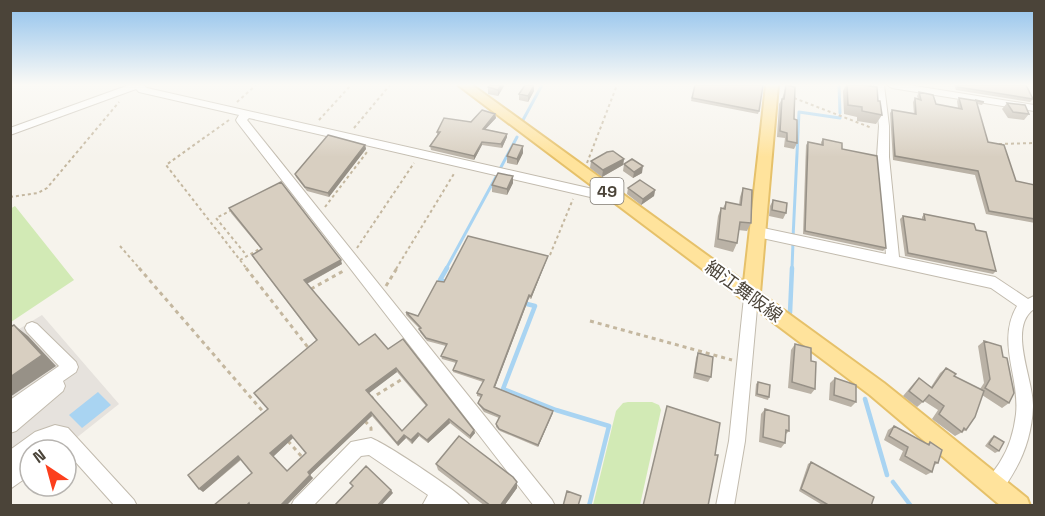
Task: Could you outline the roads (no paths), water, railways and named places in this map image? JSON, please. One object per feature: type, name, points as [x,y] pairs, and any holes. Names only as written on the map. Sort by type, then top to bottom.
[{"type":"main road","name":"細江舞阪線","points":[[496,109],[895,403],[1019,506]]},
{"type":"main road","points":[[751,297],[770,109]]},
{"type":"street","points":[[10,132],[72,109]]},
{"type":"street","points":[[225,109],[598,195],[606,190]]},
{"type":"street","points":[[882,109],[883,157],[893,261]]},
{"type":"street","points":[[238,112],[241,120],[546,506]]},
{"type":"street","points":[[758,232],[994,283],[1031,304],[1017,317],[1014,331],[1024,390],[1021,433],[1009,468],[994,485]]},
{"type":"street","points":[[725,506],[737,441],[751,297]]},
{"type":"street","points":[[10,410],[70,367],[32,328]]},
{"type":"street","points":[[10,425],[62,382],[57,376]]},
{"type":"street","points":[[10,461],[46,435],[57,433],[64,436],[128,506]]},
{"type":"street","points":[[300,506],[357,448],[371,446],[436,499],[461,506]]},
{"type":"water","points":[[98,392],[111,405],[82,428],[69,415]]},
{"type":"waterway","points":[[523,120],[529,109]]},
{"type":"waterway","points":[[793,238],[799,112],[840,118],[840,116]]},
{"type":"waterway","points":[[500,169],[517,137]]},
{"type":"waterway","points":[[446,269],[497,175]]},
{"type":"waterway","points":[[792,269],[793,242]]},
{"type":"waterway","points":[[447,268],[440,280],[449,283]]},
{"type":"waterway","points":[[790,313],[792,268]]},
{"type":"waterway","points":[[523,303],[535,306],[503,389],[556,410],[609,426],[589,506]]},
{"type":"waterway","points":[[865,399],[887,475]]},
{"type":"waterway","points":[[893,482],[911,506]]}]
